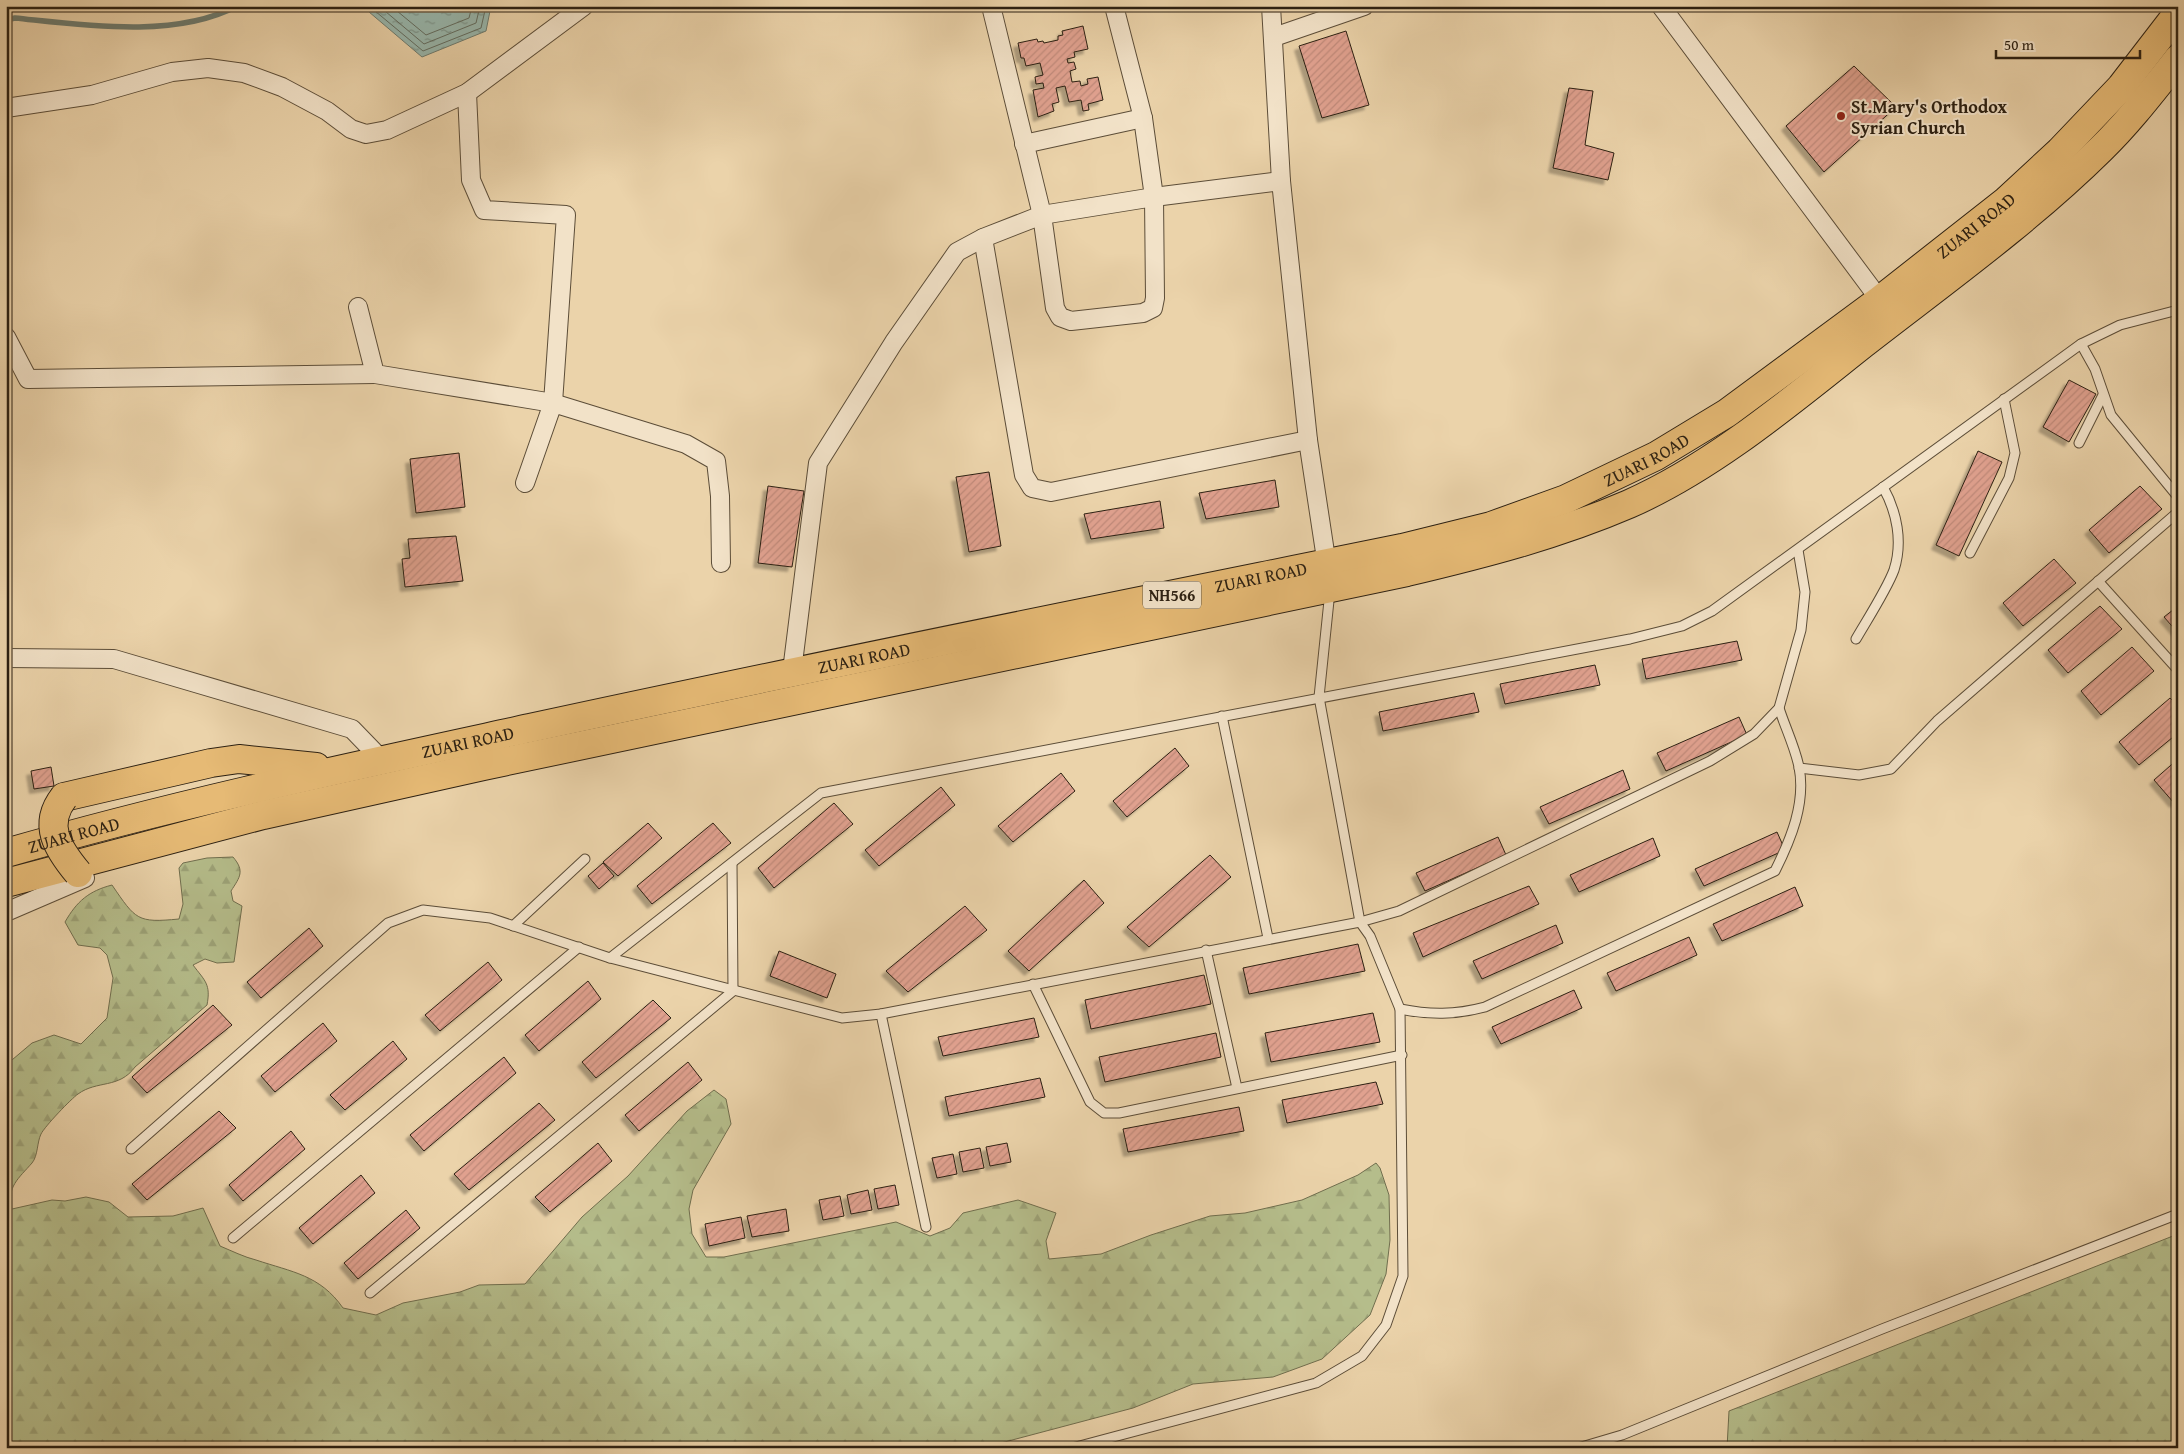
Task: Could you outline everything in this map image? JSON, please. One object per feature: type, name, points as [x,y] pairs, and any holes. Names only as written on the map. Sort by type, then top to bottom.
[{"type":"highway","name":"ZUARI ROAD","points":[[6,883],[129,849],[342,797],[1329,576],[1490,526],[1566,499],[1648,460],[1727,413],[1880,300],[2006,202],[2060,151],[2121,87],[2178,12]]},
{"type":"highway","name":"ZUARI ROAD","points":[[6,853],[71,834],[336,770],[792,671],[1329,576],[1502,550],[1555,532],[1631,503],[1699,466],[1775,414],[2033,212],[2102,147],[2178,59]]},
{"type":"highway","points":[[336,770],[239,759],[211,763],[64,797],[55,808],[54,828],[59,850],[81,875],[314,819],[327,812],[342,797]]},
{"type":"street","points":[[6,108],[92,95],[172,72],[208,68],[244,74],[282,87],[327,111],[351,129],[366,134],[388,130],[466,93],[584,6]]},
{"type":"street","points":[[990,6],[1042,215],[1055,308],[1060,317],[1071,321],[1143,313],[1153,308],[1155,298],[1154,197],[1143,118],[1114,6]]},
{"type":"street","points":[[1272,6],[1281,181],[1308,440],[1329,576]]},
{"type":"street","points":[[1274,37],[1364,6]]},
{"type":"street","points":[[1661,6],[1880,300]]},
{"type":"street","points":[[466,93],[471,180],[484,210],[566,215],[553,403],[526,484]]},
{"type":"street","points":[[1024,144],[1143,118]]},
{"type":"street","points":[[792,671],[818,463],[894,342],[957,252],[983,238],[1042,215],[1154,197],[1281,181]]},
{"type":"street","points":[[983,238],[1024,475],[1032,488],[1051,492],[1308,440]]},
{"type":"street","points":[[358,307],[375,374]]},
{"type":"street","points":[[6,337],[28,379],[375,374],[553,403],[686,444],[716,462],[720,496],[721,563]]},
{"type":"street","points":[[6,658],[114,659],[352,729],[382,760]]},
{"type":"street","points":[[6,912],[81,875]]},
{"type":"lane","points":[[610,958],[821,793],[1630,639],[1682,626],[1712,611],[2081,344],[2120,325],[2178,310]]},
{"type":"lane","points":[[2081,344],[2095,369],[2111,415],[2178,497]]},
{"type":"lane","points":[[2079,443],[2104,395]]},
{"type":"lane","points":[[1970,553],[2009,478],[2015,453],[2004,399]]},
{"type":"lane","points":[[1856,639],[1894,570],[1898,530],[1891,501],[1883,487]]},
{"type":"lane","points":[[1799,768],[1859,775],[1891,770],[1937,721],[2178,512]]},
{"type":"lane","points":[[131,1150],[388,923],[423,910],[490,918],[610,958],[842,1018],[882,1014],[1268,938],[1360,922],[1399,911],[1710,761],[1754,734],[1779,708],[1801,630],[1805,592],[1798,550]]},
{"type":"lane","points":[[1072,1448],[1316,1383],[1362,1356],[1386,1325],[1403,1276],[1400,1010],[1370,936],[1360,922],[1319,697],[1329,576]]},
{"type":"lane","points":[[2098,581],[2178,670]]},
{"type":"lane","points":[[1400,1010],[1426,1014],[1460,1014],[1485,1007],[1775,870],[1790,842],[1799,808],[1799,768],[1779,708]]},
{"type":"lane","points":[[1222,716],[1268,938]]},
{"type":"lane","points":[[513,926],[585,859]]},
{"type":"lane","points":[[732,863],[733,991]]},
{"type":"lane","points":[[233,1238],[579,947]]},
{"type":"lane","points":[[1206,950],[1237,1088]]},
{"type":"lane","points":[[1033,984],[1090,1102],[1104,1112],[1119,1113],[1402,1055]]},
{"type":"lane","points":[[370,1293],[733,991]]},
{"type":"lane","points":[[882,1014],[926,1227]]},
{"type":"lane","points":[[1578,1448],[1622,1435],[1882,1329],[2178,1214]]},
{"type":"green space","points":[[233,857],[239,866],[240,874],[231,891],[233,901],[242,906],[234,962],[217,963],[205,959],[193,965],[206,983],[208,992],[207,1005],[129,1074],[115,1082],[93,1087],[78,1094],[43,1130],[34,1160],[18,1178],[12,1189],[12,1209],[52,1200],[65,1201],[86,1197],[109,1202],[128,1217],[173,1216],[203,1208],[220,1246],[315,1281],[325,1288],[343,1308],[376,1315],[403,1303],[460,1292],[479,1285],[525,1284],[582,1217],[628,1176],[687,1111],[714,1090],[726,1099],[731,1124],[693,1190],[689,1209],[692,1234],[706,1257],[724,1257],[896,1222],[930,1236],[950,1228],[963,1213],[1018,1200],[1056,1213],[1046,1241],[1049,1259],[1101,1254],[1210,1216],[1245,1213],[1302,1200],[1358,1175],[1376,1163],[1380,1168],[1389,1195],[1390,1240],[1386,1274],[1370,1315],[1322,1359],[1273,1377],[1193,1384],[1133,1408],[982,1448],[6,1448],[6,1065],[32,1043],[54,1035],[81,1044],[107,1018],[113,978],[107,955],[100,948],[78,945],[65,922],[74,908],[84,898],[97,890],[112,885],[127,906],[139,917],[154,920],[179,919],[183,904],[179,868],[183,863],[207,858]]},
{"type":"green space","points":[[2178,1234],[2178,1448],[1727,1448],[1729,1411]]},
{"type":"water","points":[[362,6],[491,6],[486,31],[422,57]]},
{"type":"building","points":[[1083,26],[1088,49],[1074,52],[1075,57],[1067,59],[1068,63],[1074,62],[1076,69],[1070,71],[1072,82],[1080,81],[1081,86],[1088,84],[1087,79],[1098,77],[1103,100],[1088,104],[1089,110],[1083,111],[1081,100],[1069,102],[1065,86],[1056,88],[1059,102],[1052,104],[1054,111],[1038,117],[1033,90],[1044,88],[1043,83],[1036,84],[1035,77],[1043,75],[1040,63],[1026,66],[1024,58],[1021,58],[1018,43],[1037,39],[1038,42],[1043,41],[1044,43],[1058,40],[1058,36],[1063,35],[1062,31]]},
{"type":"building","points":[[1346,31],[1369,105],[1322,118],[1299,46]]},
{"type":"building","name":"St.Mary's Orthodox Syrian Church","points":[[1854,66],[1896,107],[1824,172],[1786,126]]},
{"type":"building","points":[[1569,88],[1593,91],[1585,145],[1614,153],[1608,180],[1553,168]]},
{"type":"building","points":[[2069,380],[2096,394],[2069,442],[2043,427]]},
{"type":"building","points":[[1978,451],[2002,462],[1959,556],[1936,545]]},
{"type":"building","points":[[459,453],[465,507],[416,513],[410,459]]},
{"type":"building","points":[[989,472],[1001,546],[969,552],[956,477]]},
{"type":"building","points":[[1275,480],[1279,507],[1206,519],[1199,493]]},
{"type":"building","points":[[768,486],[804,491],[792,567],[758,563]]},
{"type":"building","points":[[2140,486],[2162,509],[2109,553],[2089,530]]},
{"type":"building","points":[[1160,501],[1164,528],[1091,539],[1084,514]]},
{"type":"building","points":[[456,536],[463,581],[405,587],[402,559],[410,558],[408,539]]},
{"type":"building","points":[[2054,559],[2076,583],[2023,626],[2003,603]]},
{"type":"building","points":[[2100,606],[2122,629],[2068,673],[2048,650]]},
{"type":"building","points":[[2178,606],[2178,633],[2164,617]]},
{"type":"building","points":[[1737,641],[1742,660],[1646,679],[1642,659]]},
{"type":"building","points":[[2132,647],[2154,671],[2101,715],[2081,691]]},
{"type":"building","points":[[1595,665],[1600,685],[1505,704],[1500,684]]},
{"type":"building","points":[[1474,693],[1479,712],[1383,731],[1379,712]]},
{"type":"building","points":[[2170,698],[2178,706],[2178,733],[2139,765],[2119,742]]},
{"type":"building","points":[[1739,717],[1747,735],[1666,771],[1657,753]]},
{"type":"building","points":[[1175,748],[1189,766],[1127,817],[1113,801]]},
{"type":"building","points":[[2178,759],[2178,800],[2174,803],[2154,780]]},
{"type":"building","points":[[51,767],[54,786],[34,789],[31,771]]},
{"type":"building","points":[[1623,770],[1630,789],[1549,824],[1540,807]]},
{"type":"building","points":[[1061,773],[1075,791],[1013,842],[998,826]]},
{"type":"building","points":[[941,787],[955,805],[879,866],[865,850]]},
{"type":"building","points":[[834,803],[853,824],[774,888],[758,868]]},
{"type":"building","points":[[648,823],[662,838],[618,876],[603,862]]},
{"type":"building","points":[[713,823],[731,843],[652,904],[637,886]]},
{"type":"building","points":[[1777,832],[1785,850],[1704,886],[1695,869]]},
{"type":"building","points":[[1498,837],[1506,855],[1425,891],[1416,873]]},
{"type":"building","points":[[1653,838],[1660,856],[1579,892],[1570,875]]},
{"type":"building","points":[[1210,855],[1231,877],[1149,947],[1127,927]]},
{"type":"building","points":[[603,863],[614,876],[599,889],[588,876]]},
{"type":"building","points":[[1084,880],[1104,903],[1029,971],[1008,951]]},
{"type":"building","points":[[1529,886],[1539,904],[1423,957],[1413,933]]},
{"type":"building","points":[[1795,887],[1803,906],[1722,941],[1713,924]]},
{"type":"building","points":[[965,906],[987,930],[908,992],[886,971]]},
{"type":"building","points":[[1556,925],[1563,943],[1482,979],[1473,961]]},
{"type":"building","points":[[309,928],[323,946],[261,998],[247,982]]},
{"type":"building","points":[[1689,937],[1697,955],[1616,991],[1607,973]]},
{"type":"building","points":[[1358,944],[1365,971],[1249,994],[1243,968]]},
{"type":"building","points":[[779,951],[836,974],[827,998],[770,976]]},
{"type":"building","points":[[488,962],[502,980],[440,1031],[425,1015]]},
{"type":"building","points":[[1204,975],[1211,1004],[1091,1029],[1085,1000]]},
{"type":"building","points":[[588,981],[601,999],[539,1051],[525,1035]]},
{"type":"building","points":[[1574,990],[1582,1008],[1501,1044],[1492,1027]]},
{"type":"building","points":[[653,1000],[671,1018],[596,1078],[582,1062]]},
{"type":"building","points":[[213,1005],[232,1025],[147,1093],[132,1077]]},
{"type":"building","points":[[1373,1013],[1380,1042],[1271,1062],[1265,1033]]},
{"type":"building","points":[[1034,1018],[1039,1037],[943,1056],[938,1037]]},
{"type":"building","points":[[323,1023],[337,1041],[275,1092],[261,1076]]},
{"type":"building","points":[[1216,1033],[1221,1057],[1105,1082],[1099,1057]]},
{"type":"building","points":[[393,1041],[407,1059],[345,1110],[330,1095]]},
{"type":"building","points":[[504,1057],[516,1073],[424,1151],[410,1135]]},
{"type":"building","points":[[688,1062],[702,1080],[639,1131],[625,1115]]},
{"type":"building","points":[[1040,1078],[1045,1097],[949,1116],[945,1097]]},
{"type":"building","points":[[1376,1082],[1383,1104],[1287,1123],[1282,1100]]},
{"type":"building","points":[[539,1103],[555,1120],[469,1190],[454,1174]]},
{"type":"building","points":[[1239,1107],[1244,1131],[1128,1152],[1123,1129]]},
{"type":"building","points":[[219,1111],[236,1128],[147,1200],[132,1184]]},
{"type":"building","points":[[291,1131],[305,1149],[243,1201],[229,1185]]},
{"type":"building","points":[[598,1143],[612,1161],[550,1212],[535,1197]]},
{"type":"building","points":[[1007,1143],[1011,1162],[990,1166],[986,1147]]},
{"type":"building","points":[[980,1148],[984,1168],[963,1172],[959,1152]]},
{"type":"building","points":[[953,1154],[957,1174],[937,1178],[932,1158]]},
{"type":"building","points":[[361,1175],[375,1193],[313,1244],[299,1228]]},
{"type":"building","points":[[895,1185],[899,1205],[878,1209],[874,1189]]},
{"type":"building","points":[[868,1190],[872,1210],[851,1214],[847,1195]]},
{"type":"building","points":[[840,1196],[844,1216],[823,1220],[819,1200]]},
{"type":"building","points":[[786,1209],[789,1231],[752,1237],[747,1216]]},
{"type":"building","points":[[406,1210],[420,1228],[358,1279],[344,1263]]},
{"type":"building","points":[[741,1217],[745,1238],[709,1246],[705,1224]]},
{"type":"waterway","points":[[6,20],[15,18],[99,26],[157,26],[186,23],[212,16],[237,6]]},
{"type":"place","name":"St.Mary's Orthodox Syrian Church","points":[[1841,116]]}]
